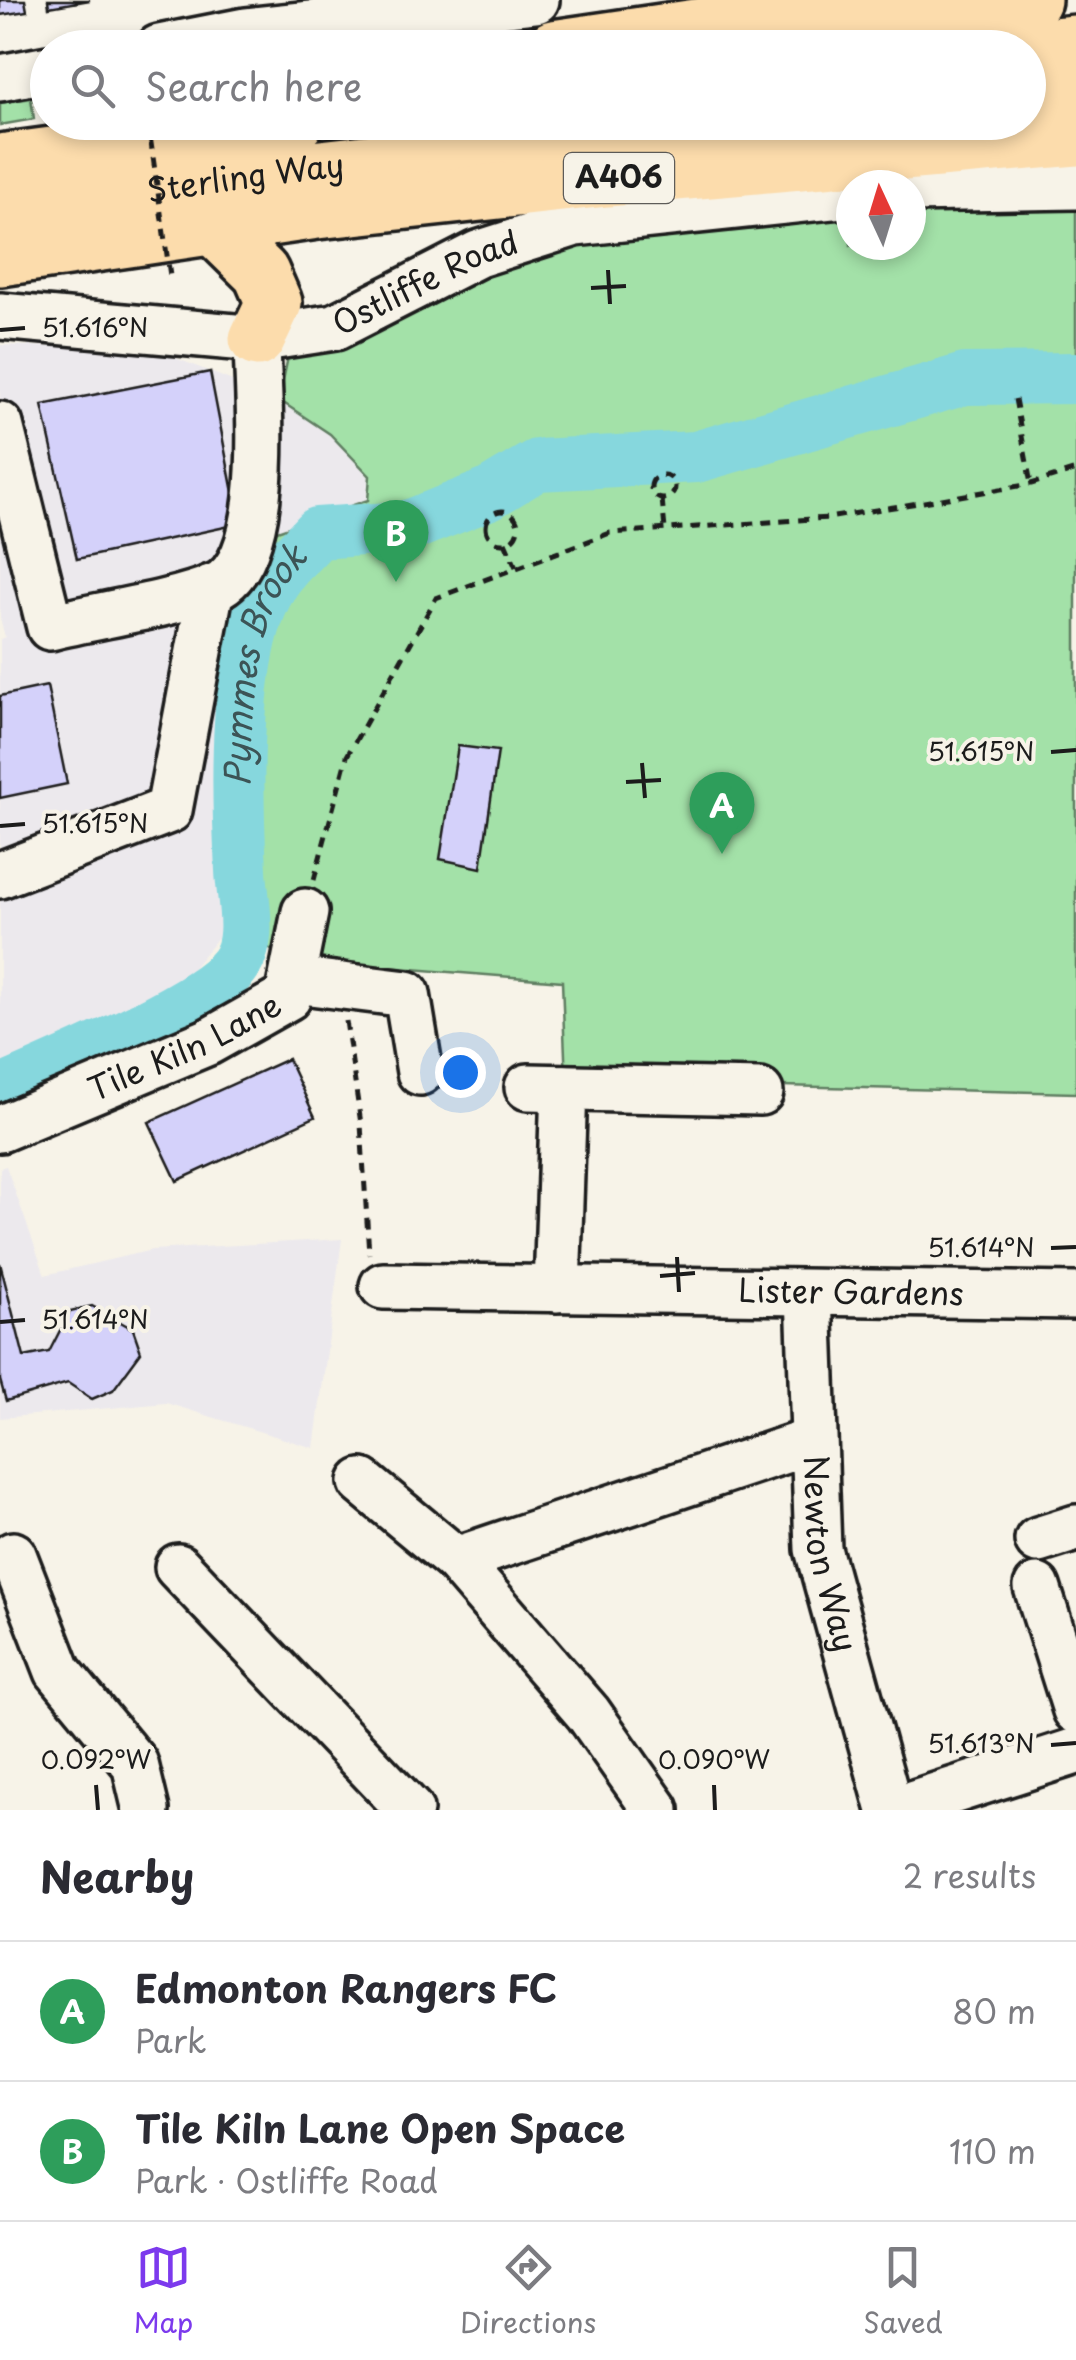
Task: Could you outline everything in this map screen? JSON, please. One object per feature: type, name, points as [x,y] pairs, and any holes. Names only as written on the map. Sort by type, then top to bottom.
[{"type":"highway","points":[[676,30],[731,22],[1032,0]]},
{"type":"highway","points":[[1046,46],[1076,43]]},
{"type":"highway","points":[[1046,93],[1076,91]]},
{"type":"highway","name":"A406","points":[[0,258],[180,246],[607,179],[1076,138]]},
{"type":"highway","name":"Sterling Way","points":[[0,162],[112,140]]},
{"type":"highway","name":"Sterling Way","points":[[0,212],[324,167],[566,140]]},
{"type":"highway","points":[[180,246],[261,272],[274,304],[257,339]]},
{"type":"street","points":[[206,30],[243,16],[536,0]]},
{"type":"street","points":[[0,78],[30,72]]},
{"type":"street","points":[[926,190],[1076,186]]},
{"type":"street","name":"Ostliffe Road","points":[[0,316],[257,339],[335,327],[478,254],[575,223],[836,196]]},
{"type":"street","points":[[0,274],[38,277],[82,271],[180,246]]},
{"type":"street","points":[[0,426],[50,627],[211,588],[239,566],[257,512],[257,339]]},
{"type":"street","points":[[0,875],[168,810],[211,588]]},
{"type":"street","name":"Tile Kiln Lane","points":[[0,1129],[208,1042],[288,997],[305,912]]},
{"type":"street","points":[[294,980],[407,994],[420,1072]]},
{"type":"street","points":[[557,1290],[546,1087],[760,1092]]},
{"type":"street","name":"Lister Gardens","points":[[383,1286],[1076,1296]]},
{"type":"street","name":"Newton Way","points":[[809,1293],[818,1549],[892,1810]]},
{"type":"street","points":[[456,1560],[812,1441]]},
{"type":"street","points":[[362,1482],[456,1560],[588,1714],[656,1810]]},
{"type":"street","points":[[13,1555],[58,1670],[135,1764],[146,1810]]},
{"type":"street","points":[[178,1568],[410,1810]]},
{"type":"street","points":[[1038,1587],[1076,1710]]},
{"type":"street","points":[[892,1810],[1076,1751]]},
{"type":"path","points":[[177,140],[170,276],[180,246]]},
{"type":"path","points":[[1015,399],[1031,484]]},
{"type":"path","points":[[305,912],[347,756],[436,598],[610,533],[828,518],[1031,484],[1076,470]]},
{"type":"path","points":[[664,475],[675,486],[672,494],[662,499],[655,496],[651,484],[664,475]]},
{"type":"path","points":[[662,499],[665,529]]},
{"type":"path","points":[[500,511],[509,512],[517,521],[517,532],[505,542],[492,540],[486,528],[490,516],[500,511]]},
{"type":"path","points":[[505,542],[516,568]]},
{"type":"path","points":[[344,1012],[361,1124],[370,1286],[383,1286]]},
{"type":"shaded area","points":[[0,345],[156,350],[279,400],[330,434],[370,476],[368,500],[277,532],[219,763],[230,923],[187,975],[0,1079],[0,639],[5,637],[0,618]]},
{"type":"shaded area","points":[[6,1166],[45,1275],[152,1250],[342,1239],[314,1448],[166,1403],[0,1418],[0,1168]]},
{"type":"green space","points":[[30,98],[30,120],[0,125],[0,103]]},
{"type":"green space","points":[[1076,201],[1076,1093],[566,1081],[562,981],[349,964],[296,966],[230,923],[219,763],[238,602],[277,531],[368,500],[370,476],[330,434],[279,400],[289,352],[460,282],[596,238],[836,210],[836,260],[926,260],[926,206]]},
{"type":"building","points":[[0,0],[25,0],[27,11],[0,15]]},
{"type":"building","points":[[48,0],[90,0],[49,7]]},
{"type":"building","points":[[210,372],[239,524],[77,559],[42,405]]},
{"type":"building","points":[[47,686],[67,784],[0,798],[0,696]]},
{"type":"building","points":[[458,746],[498,751],[481,868],[440,859]]},
{"type":"building","points":[[288,1059],[315,1117],[177,1181],[149,1122]]},
{"type":"building","points":[[0,1263],[24,1357],[49,1352],[70,1311],[92,1306],[133,1329],[141,1352],[113,1390],[92,1399],[68,1383],[6,1401],[0,1380]]},
{"type":"waterway","name":"Pymmes Brook","points":[[0,1092],[192,1000],[217,982],[240,956],[245,932],[240,723],[250,646],[259,612],[272,585],[317,533],[406,527],[489,494],[537,465],[696,457],[965,379],[1076,378]]},
{"type":"place","name":"Tile Kiln Lane Open Space","points":[[396,582]]},
{"type":"place","name":"Edmonton Rangers FC","points":[[722,854]]}]
